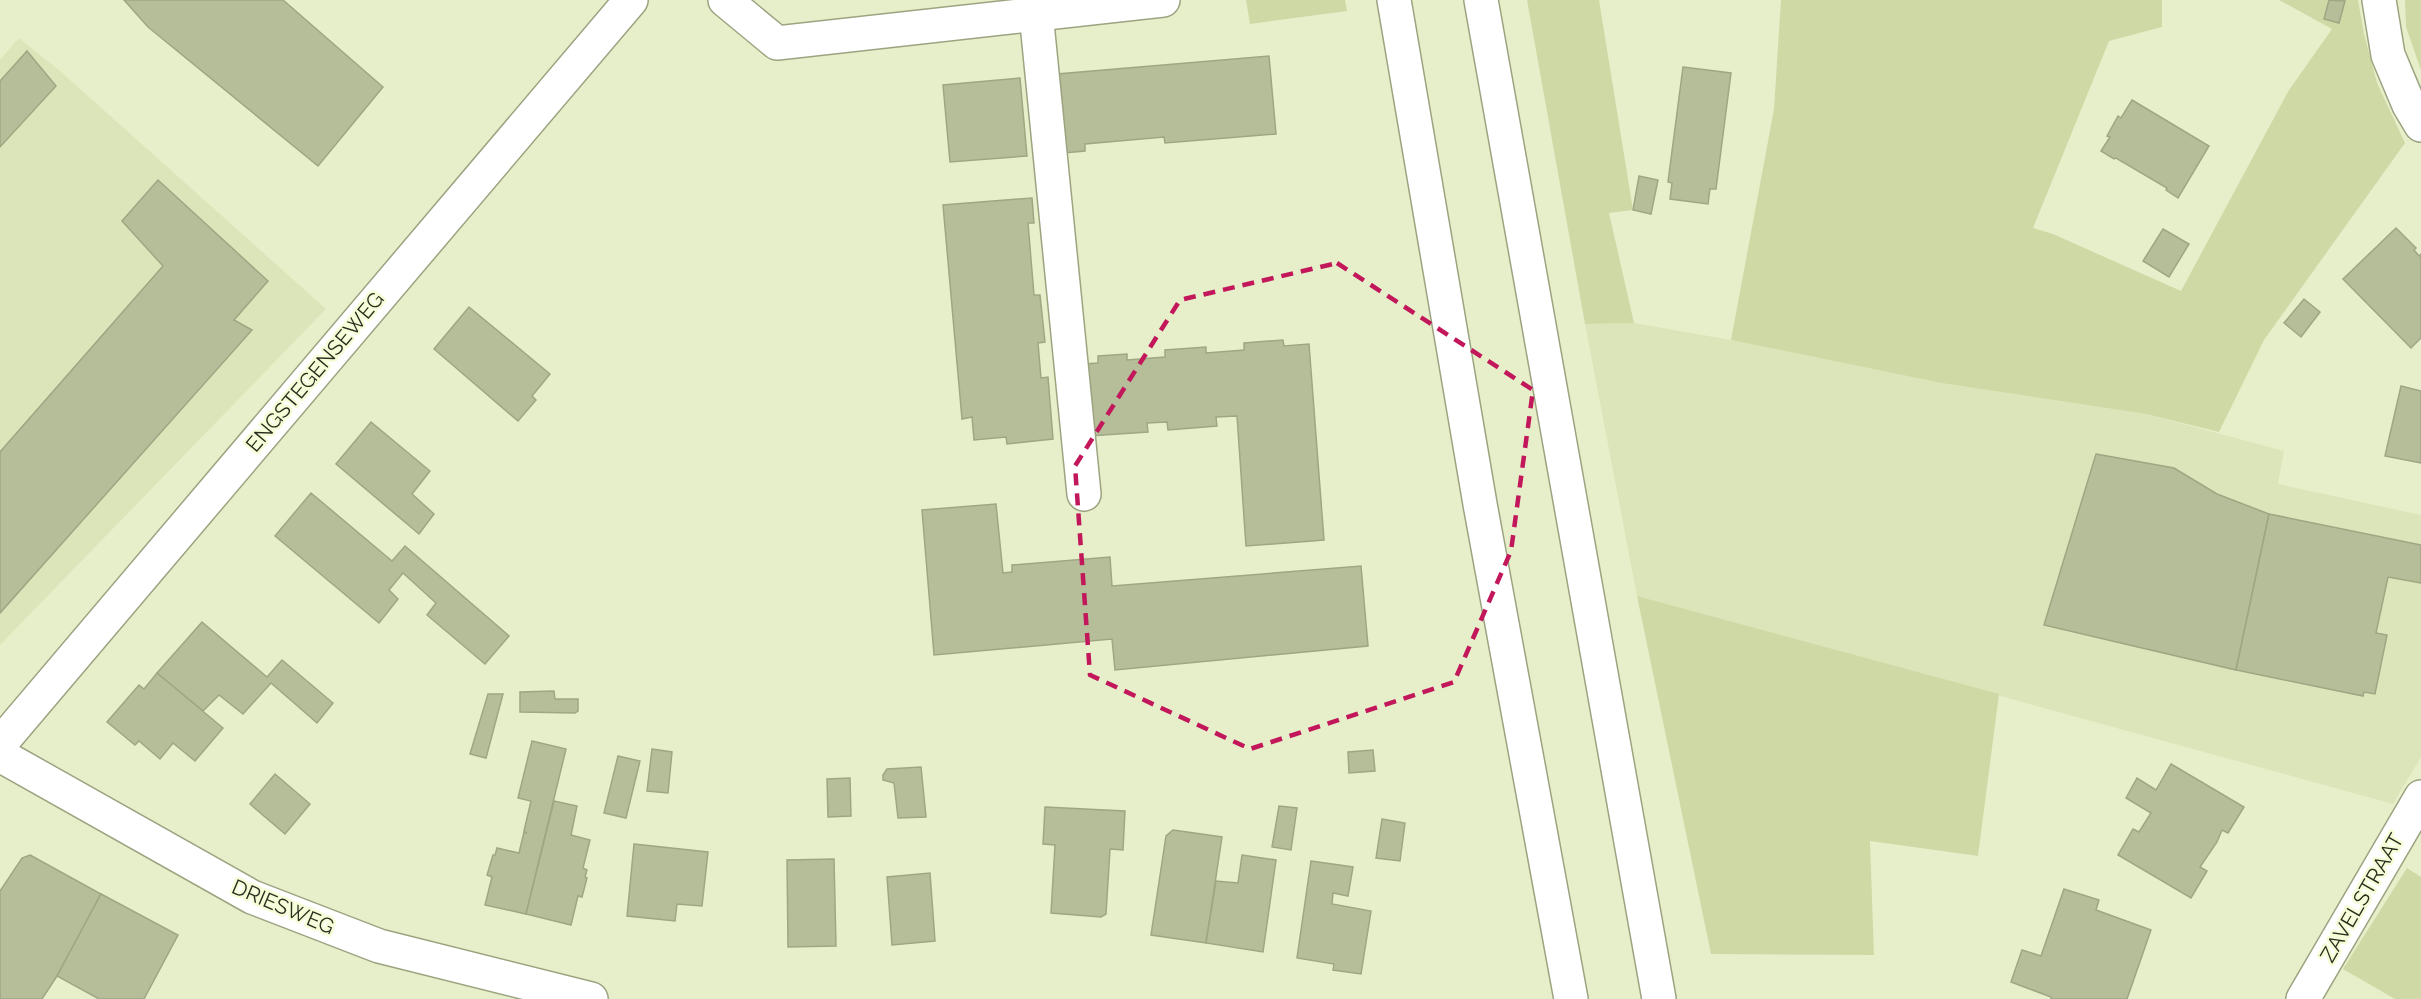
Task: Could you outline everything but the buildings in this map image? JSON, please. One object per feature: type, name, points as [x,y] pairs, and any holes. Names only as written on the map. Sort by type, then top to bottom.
[{"type":"main road","name":"ENGSTEGENSEWEG","points":[[0,744],[631,0]]},
{"type":"main road","points":[[725,0],[777,43],[1163,0]]},
{"type":"main road","points":[[1394,0],[1478,492],[1571,999]]},
{"type":"main road","points":[[1481,0],[1659,999]]},
{"type":"main road","points":[[2379,0],[2388,55],[2409,105],[2421,125]]},
{"type":"main road","points":[[1036,13],[1084,494]]},
{"type":"main road","name":"DRIESWEG","points":[[0,755],[252,897],[379,946],[591,999]]},
{"type":"main road","name":"ZAVELSTRAAT","points":[[2303,999],[2421,797]]},
{"type":"highlighted area","points":[[1337,263],[1533,390],[1511,551],[1454,682],[1250,749],[1090,675],[1075,466],[1180,300]]},
{"type":"shaded area","points":[[1246,0],[1345,0],[1347,11],[1250,24]]},
{"type":"shaded area","points":[[1527,0],[1599,0],[1633,210],[1609,213],[1634,323],[1585,324]]},
{"type":"shaded area","points":[[1781,0],[2162,0],[2162,27],[2109,41],[2033,228],[2053,234],[2181,291],[2289,90],[2332,29],[2279,0],[2358,0],[2377,83],[2405,143],[2264,340],[2219,432],[2146,414],[1941,383],[1731,340],[1774,109]]},
{"type":"shaded area","points":[[2405,0],[2421,0],[2421,70],[2406,27]]},
{"type":"shaded area","points":[[19,38],[60,71],[326,309],[0,645],[0,60]]},
{"type":"shaded area","points":[[1634,323],[1731,340],[1941,383],[2146,414],[2284,451],[2278,484],[2421,515],[2421,757],[2393,804],[1637,596],[1585,324]]},
{"type":"shaded area","points":[[1637,596],[1999,694],[1978,856],[1870,841],[1874,955],[1711,954]]},
{"type":"shaded area","points":[[2407,868],[2421,877],[2421,999],[2395,999],[2343,969]]}]
